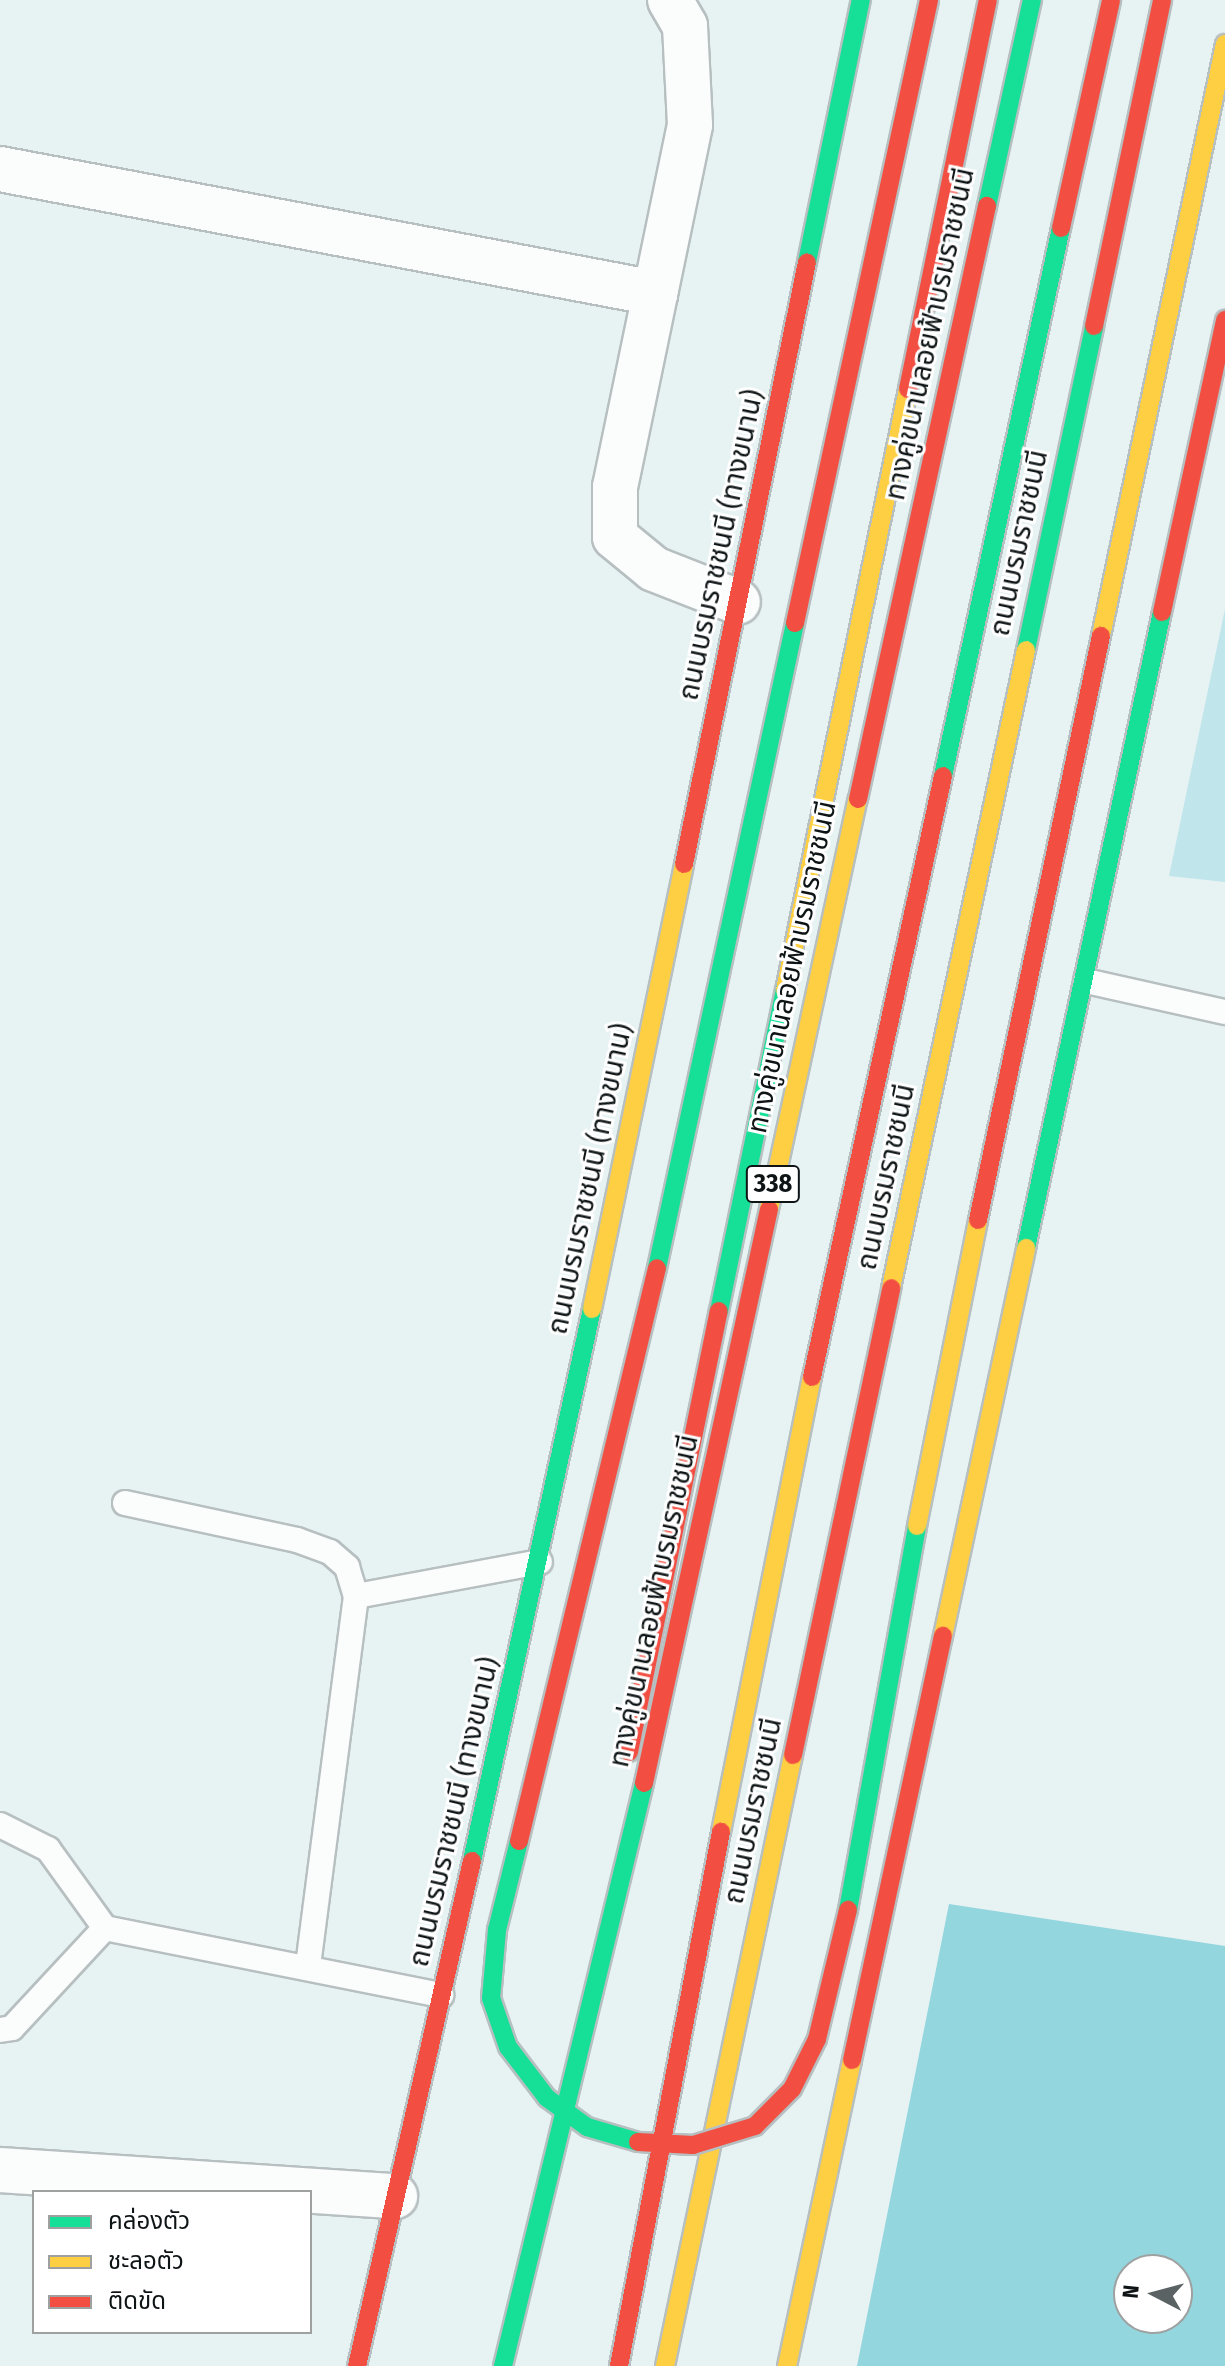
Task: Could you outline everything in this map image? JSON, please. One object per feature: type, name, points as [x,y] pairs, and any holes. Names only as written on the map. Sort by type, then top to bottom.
[{"type":"main road","name":"ถนนบรมราชชนนี (ทางขนาน)","points":[[357,2366],[540,1562],[861,0]]},
{"type":"main road","points":[[929,0],[638,1356],[497,1930],[491,1998],[508,2047],[547,2098],[587,2127],[648,2145],[693,2145],[755,2126],[792,2089],[817,2039],[841,1946],[933,1437],[1225,44]]},
{"type":"main road","name":"338","points":[[505,2366],[988,0]]},
{"type":"main road","name":"ทางคู่ขนานลอยฟ้าบรมราชชนนี","points":[[505,2366],[636,1820],[1032,0]]},
{"type":"main road","points":[[619,2366],[776,1544],[1111,0]]},
{"type":"main road","name":"ถนนบรมราชชนนี","points":[[665,2366],[1162,0]]},
{"type":"main road","points":[[787,2366],[1086,981],[1225,320]]},
{"type":"street","points":[[670,0],[685,26],[690,125],[615,487],[615,537],[654,569],[738,602]]},
{"type":"street","points":[[0,169],[655,293]]},
{"type":"street","points":[[0,2170],[304,2190]]},
{"type":"street","points":[[312,2191],[395,2196]]},
{"type":"lane","points":[[1086,981],[1225,1012]]},
{"type":"lane","points":[[125,1503],[297,1540],[330,1552],[347,1567],[356,1596],[308,1968]]},
{"type":"lane","points":[[356,1596],[540,1562]]},
{"type":"lane","points":[[0,1825],[48,1849],[105,1928],[441,1995]]},
{"type":"lane","points":[[0,2030],[12,2028],[105,1928]]},
{"type":"shaded area","points":[[1225,609],[1225,882],[1169,876]]},
{"type":"shaded area","points":[[949,1904],[1225,1946],[1225,2366],[857,2366]]},
{"type":"traffic: fast","points":[[807,262],[861,0]]},
{"type":"traffic: fast","points":[[987,206],[1032,0]]},
{"type":"traffic: fast","points":[[943,776],[1061,228]]},
{"type":"traffic: fast","points":[[1026,650],[1094,326]]},
{"type":"traffic: fast","points":[[1026,1248],[1162,612]]},
{"type":"traffic: fast","points":[[657,1268],[795,623]]},
{"type":"traffic: fast","points":[[719,1311],[785,990]]},
{"type":"traffic: fast","points":[[472,1861],[592,1309]]},
{"type":"traffic: fast","points":[[848,1910],[917,1526]]},
{"type":"traffic: fast","points":[[503,2366],[644,1783]]},
{"type":"traffic: fast","points":[[519,1841],[497,1930],[491,1998],[508,2047],[547,2098],[587,2127],[638,2142]]},
{"type":"traffic: slow","points":[[1101,636],[1225,44]]},
{"type":"traffic: slow","points":[[785,990],[908,389]]},
{"type":"traffic: slow","points":[[891,1288],[1026,650]]},
{"type":"traffic: slow","points":[[769,1209],[858,799]]},
{"type":"traffic: slow","points":[[592,1309],[684,864]]},
{"type":"traffic: slow","points":[[917,1526],[978,1220]]},
{"type":"traffic: slow","points":[[943,1636],[1026,1248]]},
{"type":"traffic: slow","points":[[721,1832],[812,1377]]},
{"type":"traffic: slow","points":[[665,2366],[793,1755]]},
{"type":"traffic: slow","points":[[787,2366],[852,2060]]},
{"type":"traffic: jam","points":[[795,623],[929,0]]},
{"type":"traffic: jam","points":[[908,389],[988,0]]},
{"type":"traffic: jam","points":[[1061,228],[1111,0]]},
{"type":"traffic: jam","points":[[1094,326],[1162,0]]},
{"type":"traffic: jam","points":[[858,799],[987,206]]},
{"type":"traffic: jam","points":[[684,864],[807,262]]},
{"type":"traffic: jam","points":[[1162,612],[1225,320]]},
{"type":"traffic: jam","points":[[978,1220],[1101,636]]},
{"type":"traffic: jam","points":[[812,1377],[943,776]]},
{"type":"traffic: jam","points":[[644,1783],[769,1209]]},
{"type":"traffic: jam","points":[[519,1841],[657,1268]]},
{"type":"traffic: jam","points":[[793,1755],[891,1288]]},
{"type":"traffic: jam","points":[[629,1752],[719,1311]]},
{"type":"traffic: jam","points":[[852,2060],[943,1636]]},
{"type":"traffic: jam","points":[[619,2366],[721,1832]]},
{"type":"traffic: jam","points":[[357,2366],[472,1861]]},
{"type":"traffic: jam","points":[[638,2142],[693,2145],[755,2126],[792,2089],[817,2039],[848,1910]]}]
